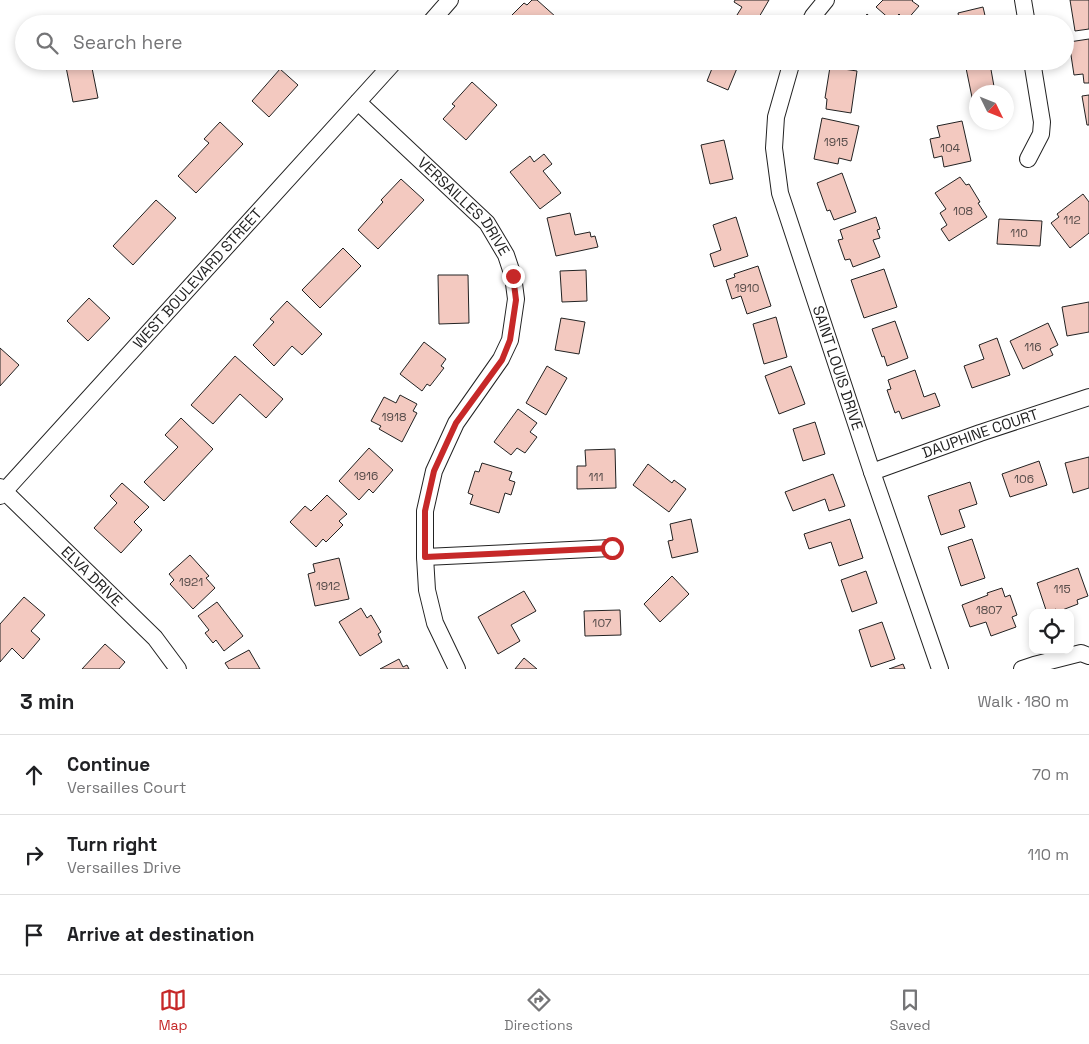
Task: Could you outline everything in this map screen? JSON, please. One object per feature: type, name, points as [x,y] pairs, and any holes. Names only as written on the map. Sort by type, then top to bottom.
[{"type":"street","points":[[437,15],[450,0]]},
{"type":"street","points":[[814,15],[826,0]]},
{"type":"street","points":[[1023,0],[1026,15]]},
{"type":"street","name":"WEST BOULEVARD STREET","points":[[2,492],[387,70]]},
{"type":"street","name":"SAINT LOUIS DRIVE","points":[[789,70],[776,117],[774,148],[780,193],[872,472],[940,669]]},
{"type":"street","points":[[1028,159],[1041,134],[1042,122],[1033,70]]},
{"type":"street","name":"VERSAILLES DRIVE","points":[[358,102],[487,223],[506,255],[513,276],[516,300],[510,340],[502,360],[456,423],[434,471],[425,511],[427,590],[435,623],[457,669]]},
{"type":"street","name":"DAUPHINE COURT","points":[[872,472],[980,433],[1089,397]]},
{"type":"street","name":"ELVA DRIVE","points":[[2,492],[155,638],[178,669]]},
{"type":"street","points":[[425,557],[612,548]]},
{"type":"street","points":[[1022,669],[1081,653],[1089,656]]},
{"type":"building","points":[[532,0],[537,0],[554,15],[512,15],[524,3],[527,5]]},
{"type":"building","points":[[735,0],[769,0],[760,15],[737,15],[742,7],[734,2]]},
{"type":"building","points":[[883,0],[913,0],[919,6],[911,15],[885,15],[876,7]]},
{"type":"building","points":[[1070,0],[1089,0],[1089,29],[1075,31],[1074,15],[1072,15]]},
{"type":"building","points":[[983,7],[985,15],[958,15],[958,13]]},
{"type":"building","points":[[1089,39],[1089,83],[1084,83],[1083,74],[1074,75],[1074,41]]},
{"type":"building","points":[[67,70],[92,70],[98,98],[73,102]]},
{"type":"building","points":[[279,70],[298,85],[269,117],[252,101]]},
{"type":"building","points":[[711,70],[736,70],[728,90],[707,81]]},
{"type":"building","points":[[830,70],[857,71],[851,113],[826,109],[827,99],[825,98]]},
{"type":"building","points":[[966,70],[991,70],[994,85],[969,85]]},
{"type":"building","points":[[472,82],[497,105],[466,140],[443,119],[455,106],[452,104]]},
{"type":"building","points":[[1089,95],[1089,125],[1087,125],[1082,96]]},
{"type":"building","points":[[822,118],[859,126],[851,161],[839,158],[838,164],[814,159]]},
{"type":"building","points":[[962,121],[971,161],[944,167],[942,156],[934,158],[930,139],[940,137],[937,126]]},
{"type":"building","points":[[220,122],[243,144],[196,193],[178,176],[209,143],[204,139]]},
{"type":"building","points":[[724,140],[733,179],[710,184],[701,145]]},
{"type":"building","points":[[544,154],[552,164],[543,171],[561,193],[540,209],[510,172],[530,156],[534,162]]},
{"type":"building","points":[[842,173],[856,212],[834,220],[830,210],[827,211],[817,183]]},
{"type":"building","points":[[960,177],[966,185],[969,184],[987,217],[949,241],[941,229],[947,225],[940,213],[946,209],[935,193]]},
{"type":"building","points":[[401,179],[424,200],[378,249],[358,230],[383,202],[381,200]]},
{"type":"building","points":[[1083,194],[1089,202],[1089,233],[1070,248],[1051,223],[1059,217],[1057,214]]},
{"type":"building","points":[[156,200],[176,218],[133,265],[113,246]]},
{"type":"building","points":[[570,213],[575,235],[590,232],[591,237],[595,236],[598,247],[556,256],[547,218]]},
{"type":"building","points":[[736,217],[748,256],[714,267],[710,254],[721,250],[713,225]]},
{"type":"building","points":[[876,217],[880,229],[877,230],[880,238],[873,240],[880,257],[853,267],[850,259],[845,260],[838,240],[843,239],[840,230]]},
{"type":"building","points":[[999,219],[1042,221],[1040,246],[997,244]]},
{"type":"building","points":[[343,248],[361,266],[320,308],[302,290]]},
{"type":"building","points":[[758,266],[771,306],[747,314],[741,296],[732,299],[726,280],[735,277],[734,274]]},
{"type":"building","points":[[884,269],[897,307],[864,318],[851,280]]},
{"type":"building","points":[[586,270],[587,301],[562,302],[560,271]]},
{"type":"building","points":[[438,275],[468,275],[469,323],[439,324]]},
{"type":"building","points":[[89,298],[110,318],[88,341],[67,321]]},
{"type":"building","points":[[287,301],[322,334],[302,355],[292,346],[274,366],[253,345],[274,322],[270,319]]},
{"type":"building","points":[[1089,302],[1089,332],[1067,336],[1062,307]]},
{"type":"building","points":[[776,317],[787,357],[764,364],[753,324]]},
{"type":"building","points":[[561,318],[585,322],[579,354],[555,350]]},
{"type":"building","points":[[895,321],[908,358],[887,366],[872,329]]},
{"type":"building","points":[[1048,323],[1058,345],[1050,349],[1053,355],[1023,369],[1010,341]]},
{"type":"building","points":[[997,338],[1010,375],[972,388],[964,366],[984,359],[979,345]]},
{"type":"building","points":[[424,342],[446,359],[441,366],[444,368],[430,386],[427,384],[422,391],[400,374]]},
{"type":"building","points":[[0,348],[19,365],[0,386]]},
{"type":"building","points":[[235,356],[283,399],[266,418],[240,394],[213,424],[191,405]]},
{"type":"building","points":[[547,366],[567,378],[546,415],[526,403]]},
{"type":"building","points":[[791,366],[805,404],[779,414],[765,376]]},
{"type":"building","points":[[915,370],[924,397],[935,393],[940,406],[902,419],[899,411],[895,413],[887,390],[891,389],[888,380]]},
{"type":"building","points":[[400,395],[417,404],[413,411],[417,413],[402,442],[379,429],[381,426],[371,421],[384,397],[396,403]]},
{"type":"building","points":[[518,409],[537,423],[530,432],[537,437],[525,453],[517,448],[511,455],[494,442]]},
{"type":"building","points":[[181,418],[213,449],[164,501],[144,482],[178,447],[165,435]]},
{"type":"building","points":[[815,422],[825,454],[803,461],[793,429]]},
{"type":"building","points":[[369,448],[393,470],[373,493],[369,489],[359,500],[339,481]]},
{"type":"building","points":[[615,449],[616,488],[577,489],[577,466],[586,466],[585,450]]},
{"type":"building","points":[[1089,457],[1089,488],[1073,493],[1065,463]]},
{"type":"building","points":[[1039,461],[1047,485],[1010,497],[1002,474]]},
{"type":"building","points":[[482,463],[512,472],[509,480],[515,482],[511,495],[505,493],[499,513],[470,504],[473,495],[468,493],[475,471],[479,472]]},
{"type":"building","points":[[648,464],[672,483],[674,480],[686,489],[669,512],[633,485]]},
{"type":"building","points":[[833,474],[845,506],[829,511],[825,499],[793,511],[785,492]]},
{"type":"building","points":[[970,482],[977,504],[959,510],[965,527],[941,535],[928,496]]},
{"type":"building","points":[[122,483],[149,507],[134,522],[142,530],[121,553],[94,528],[117,503],[110,496]]},
{"type":"building","points":[[327,495],[347,514],[339,521],[343,525],[326,542],[323,539],[316,547],[290,522],[305,506],[311,511]]},
{"type":"building","points":[[691,519],[698,552],[672,558],[668,541],[673,540],[670,524]]},
{"type":"building","points":[[850,519],[863,558],[839,566],[831,542],[809,549],[804,534]]},
{"type":"building","points":[[972,539],[985,578],[961,586],[948,547]]},
{"type":"building","points":[[190,555],[209,576],[206,578],[215,588],[193,609],[170,584],[174,580],[169,574]]},
{"type":"building","points":[[339,558],[349,599],[315,606],[308,574],[315,572],[313,564]]},
{"type":"building","points":[[1078,568],[1088,596],[1077,600],[1078,604],[1065,609],[1046,609],[1037,583]]},
{"type":"building","points":[[866,571],[877,603],[852,612],[841,580]]},
{"type":"building","points":[[672,576],[689,594],[660,622],[644,604]]},
{"type":"building","points":[[1002,588],[1005,597],[1010,595],[1017,615],[1012,617],[1016,627],[991,636],[986,622],[970,627],[962,605]]},
{"type":"building","points":[[524,591],[536,611],[511,625],[520,641],[498,654],[478,617]]},
{"type":"building","points":[[24,597],[45,615],[31,631],[40,639],[23,659],[12,648],[0,662],[0,624]]},
{"type":"building","points":[[217,602],[243,636],[224,651],[216,640],[213,643],[205,633],[209,630],[198,616]]},
{"type":"building","points":[[361,608],[367,618],[371,615],[381,632],[378,634],[382,642],[360,656],[339,622]]},
{"type":"building","points":[[620,610],[621,635],[585,636],[584,611]]},
{"type":"building","points":[[882,622],[895,659],[871,667],[859,630]]},
{"type":"building","points":[[105,644],[125,662],[119,669],[82,669]]},
{"type":"building","points":[[249,650],[260,669],[229,669],[225,663]]},
{"type":"building","points":[[524,658],[537,669],[515,669]]},
{"type":"building","points":[[399,659],[403,667],[407,665],[409,669],[380,669]]},
{"type":"building","points":[[903,664],[905,669],[889,669]]},
{"type":"route","points":[[513,276],[516,300],[510,340],[502,360],[456,423],[434,471],[425,511],[425,557],[612,548]]}]
